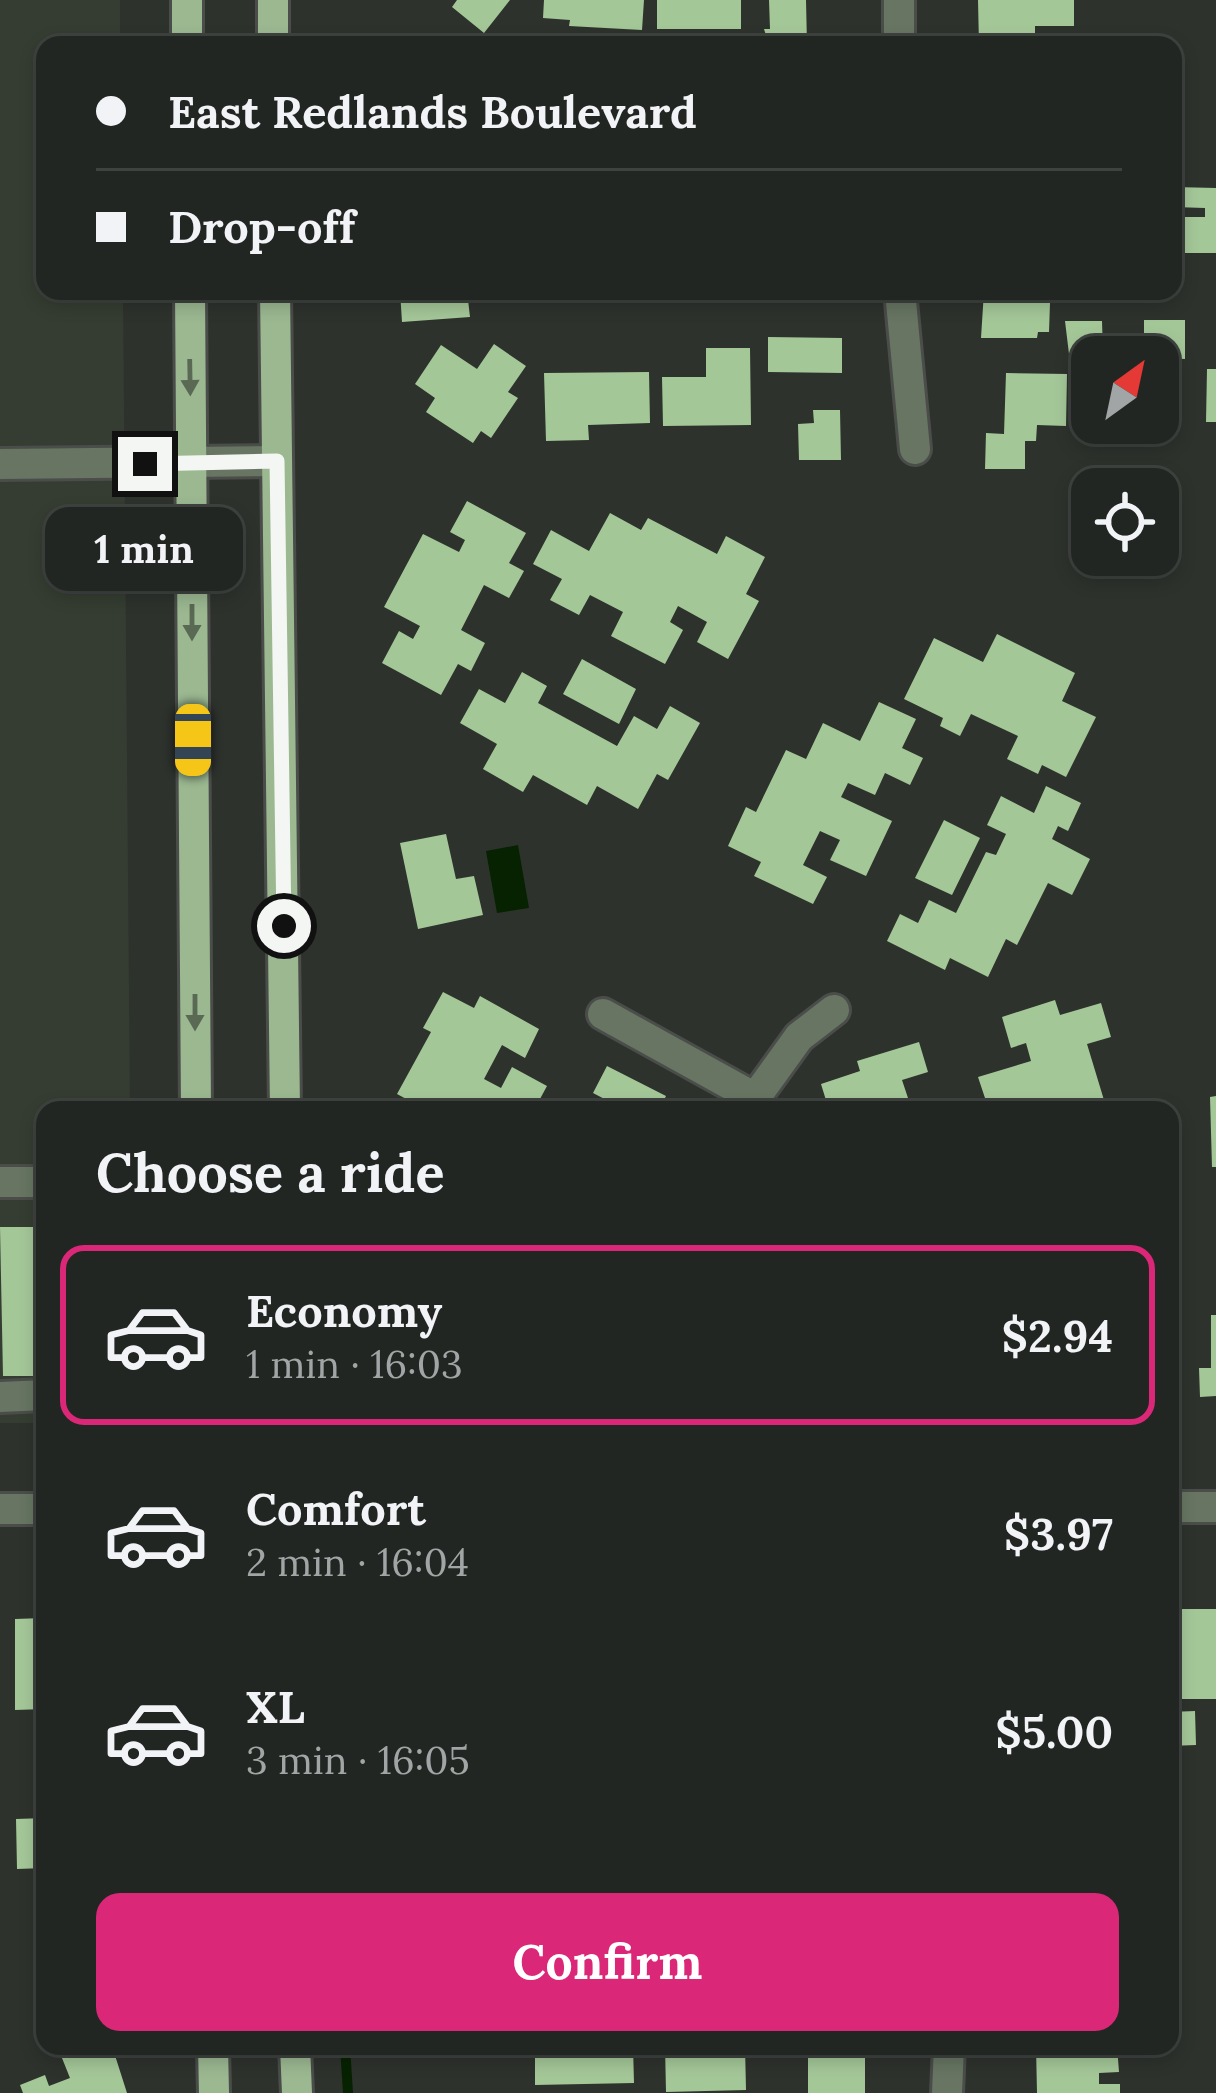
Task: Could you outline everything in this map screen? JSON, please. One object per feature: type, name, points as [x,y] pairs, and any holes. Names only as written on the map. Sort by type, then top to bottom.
[{"type":"main road","points":[[187,0],[188,36]]},
{"type":"main road","points":[[273,0],[273,36]]},
{"type":"main road","points":[[190,300],[196,1101]]},
{"type":"main road","points":[[275,300],[285,1101]]},
{"type":"main road","points":[[213,2055],[214,2093]]},
{"type":"main road","points":[[295,2055],[296,2093]]},
{"type":"street","points":[[898,0],[899,36]]},
{"type":"street","points":[[901,300],[915,448]]},
{"type":"street","points":[[0,464],[277,461]]},
{"type":"street","points":[[757,1101],[799,1036],[834,1010]]},
{"type":"street","points":[[603,1014],[750,1101]]},
{"type":"street","points":[[0,1182],[36,1182]]},
{"type":"street","points":[[0,1397],[36,1395]]},
{"type":"street","points":[[1179,1507],[1216,1507]]},
{"type":"street","points":[[0,1509],[36,1509]]},
{"type":"street","points":[[947,2093],[949,2055]]},
{"type":"shaded area","points":[[0,0],[120,0],[120,36],[36,36],[36,300],[123,300],[130,1101],[36,1101],[36,1423],[0,1423]]},
{"type":"shaded area","points":[[518,845],[529,908],[497,913],[486,851]]},
{"type":"building","points":[[457,0],[510,0],[484,33],[452,7]]},
{"type":"building","points":[[544,0],[644,0],[642,30],[569,26],[570,20],[543,18]]},
{"type":"building","points":[[657,0],[741,0],[741,29],[657,29]]},
{"type":"building","points":[[769,0],[806,0],[807,36],[766,36],[764,29],[770,29]]},
{"type":"building","points":[[978,0],[1074,0],[1074,26],[1035,26],[1035,36],[979,36]]},
{"type":"building","points":[[1182,187],[1216,188],[1216,253],[1182,253],[1182,217],[1205,217],[1205,208],[1182,207]]},
{"type":"building","points":[[401,300],[468,300],[470,317],[402,322]]},
{"type":"building","points":[[983,300],[1050,303],[1049,332],[1038,332],[1037,338],[981,338]]},
{"type":"building","points":[[1144,320],[1185,320],[1185,359],[1179,359],[1179,336],[1144,336]]},
{"type":"building","points":[[1065,321],[1102,321],[1102,336],[1071,336],[1069,354]]},
{"type":"building","points":[[768,337],[842,338],[842,373],[768,372]]},
{"type":"building","points":[[494,344],[526,366],[508,392],[518,398],[491,438],[481,431],[473,443],[426,412],[435,398],[415,384],[441,345],[477,369]]},
{"type":"building","points":[[706,348],[750,348],[751,425],[663,426],[662,377],[706,377]]},
{"type":"building","points":[[1207,369],[1216,369],[1216,422],[1206,422]]},
{"type":"building","points":[[649,372],[650,423],[588,425],[589,440],[546,441],[544,373]]},
{"type":"building","points":[[1006,373],[1067,374],[1066,426],[1037,425],[1036,441],[1025,441],[1025,469],[985,469],[986,433],[1004,434]]},
{"type":"building","points":[[813,410],[840,410],[841,460],[799,460],[798,424],[814,423]]},
{"type":"building","points":[[467,501],[526,533],[509,563],[524,571],[509,598],[484,585],[461,630],[485,643],[471,671],[458,664],[441,695],[382,663],[399,631],[413,639],[420,626],[384,607],[423,534],[459,552],[465,540],[450,532]]},
{"type":"building","points":[[610,513],[641,530],[648,518],[717,554],[726,536],[765,557],[746,594],[759,601],[728,659],[697,642],[707,622],[678,606],[670,622],[683,630],[665,664],[611,636],[623,612],[590,595],[579,615],[550,600],[562,579],[533,564],[551,530],[589,551]]},
{"type":"building","points":[[997,634],[1075,673],[1062,701],[1096,717],[1066,777],[1042,765],[1038,774],[1007,759],[1018,736],[971,714],[960,736],[940,726],[943,718],[904,699],[934,638],[983,662]]},
{"type":"building","points":[[582,659],[636,689],[619,724],[563,694]]},
{"type":"building","points":[[522,672],[547,686],[538,703],[617,746],[634,716],[657,729],[670,706],[700,723],[668,780],[657,774],[638,809],[597,786],[587,805],[533,775],[523,792],[483,769],[497,744],[460,723],[479,689],[505,703]]},
{"type":"building","points":[[879,702],[916,719],[902,748],[923,758],[910,785],[885,773],[875,795],[848,783],[841,797],[892,821],[866,876],[830,860],[840,840],[820,831],[803,865],[827,877],[813,904],[754,876],[761,862],[728,846],[746,807],[756,812],[786,750],[806,759],[823,723],[860,741]]},
{"type":"building","points":[[1046,786],[1081,803],[1068,831],[1058,826],[1052,839],[1090,859],[1072,895],[1048,883],[1017,945],[1006,939],[988,977],[950,958],[945,970],[887,941],[900,914],[918,923],[929,900],[956,913],[986,852],[996,855],[1006,834],[987,825],[1001,796],[1034,813]]},
{"type":"building","points":[[944,820],[980,838],[952,895],[915,878]]},
{"type":"building","points":[[446,834],[456,879],[474,876],[483,915],[418,929],[400,843]]},
{"type":"building","points":[[443,992],[474,1008],[480,996],[539,1029],[525,1058],[502,1045],[484,1079],[501,1088],[512,1067],[547,1086],[539,1101],[410,1101],[397,1094],[431,1032],[423,1028]]},
{"type":"building","points":[[1055,1000],[1060,1015],[1101,1003],[1111,1037],[1087,1044],[1104,1101],[986,1101],[978,1077],[1031,1061],[1026,1043],[1011,1048],[1002,1017]]},
{"type":"building","points":[[919,1042],[928,1072],[902,1080],[908,1098],[899,1101],[826,1101],[821,1084],[860,1071],[857,1061]]},
{"type":"building","points":[[607,1066],[666,1096],[664,1101],[608,1101],[593,1093]]},
{"type":"building","points":[[1216,1096],[1216,1167],[1212,1167],[1210,1097]]},
{"type":"building","points":[[0,1227],[36,1227],[36,1376],[3,1376]]},
{"type":"building","points":[[1211,1315],[1216,1315],[1216,1396],[1200,1397],[1199,1368],[1211,1368]]},
{"type":"building","points":[[1179,1609],[1216,1609],[1216,1699],[1179,1699]]},
{"type":"building","points":[[36,1618],[36,1709],[15,1710],[15,1619]]},
{"type":"building","points":[[1195,1711],[1196,1745],[1179,1746],[1179,1712]]},
{"type":"building","points":[[36,1818],[36,1868],[17,1869],[16,1819]]},
{"type":"building","points":[[61,2055],[115,2055],[127,2093],[23,2093],[20,2085],[45,2075],[49,2086],[70,2078]]},
{"type":"building","points":[[535,2055],[633,2055],[634,2083],[535,2085]]},
{"type":"building","points":[[665,2055],[745,2055],[746,2090],[666,2092]]},
{"type":"building","points":[[808,2055],[865,2055],[865,2093],[808,2093]]},
{"type":"building","points":[[1036,2055],[1118,2055],[1119,2072],[1099,2073],[1099,2084],[1120,2084],[1120,2093],[1037,2093]]},
{"type":"waterway","points":[[346,2055],[348,2093]]},
{"type":"route","points":[[145,464],[277,461],[284,926]]}]
